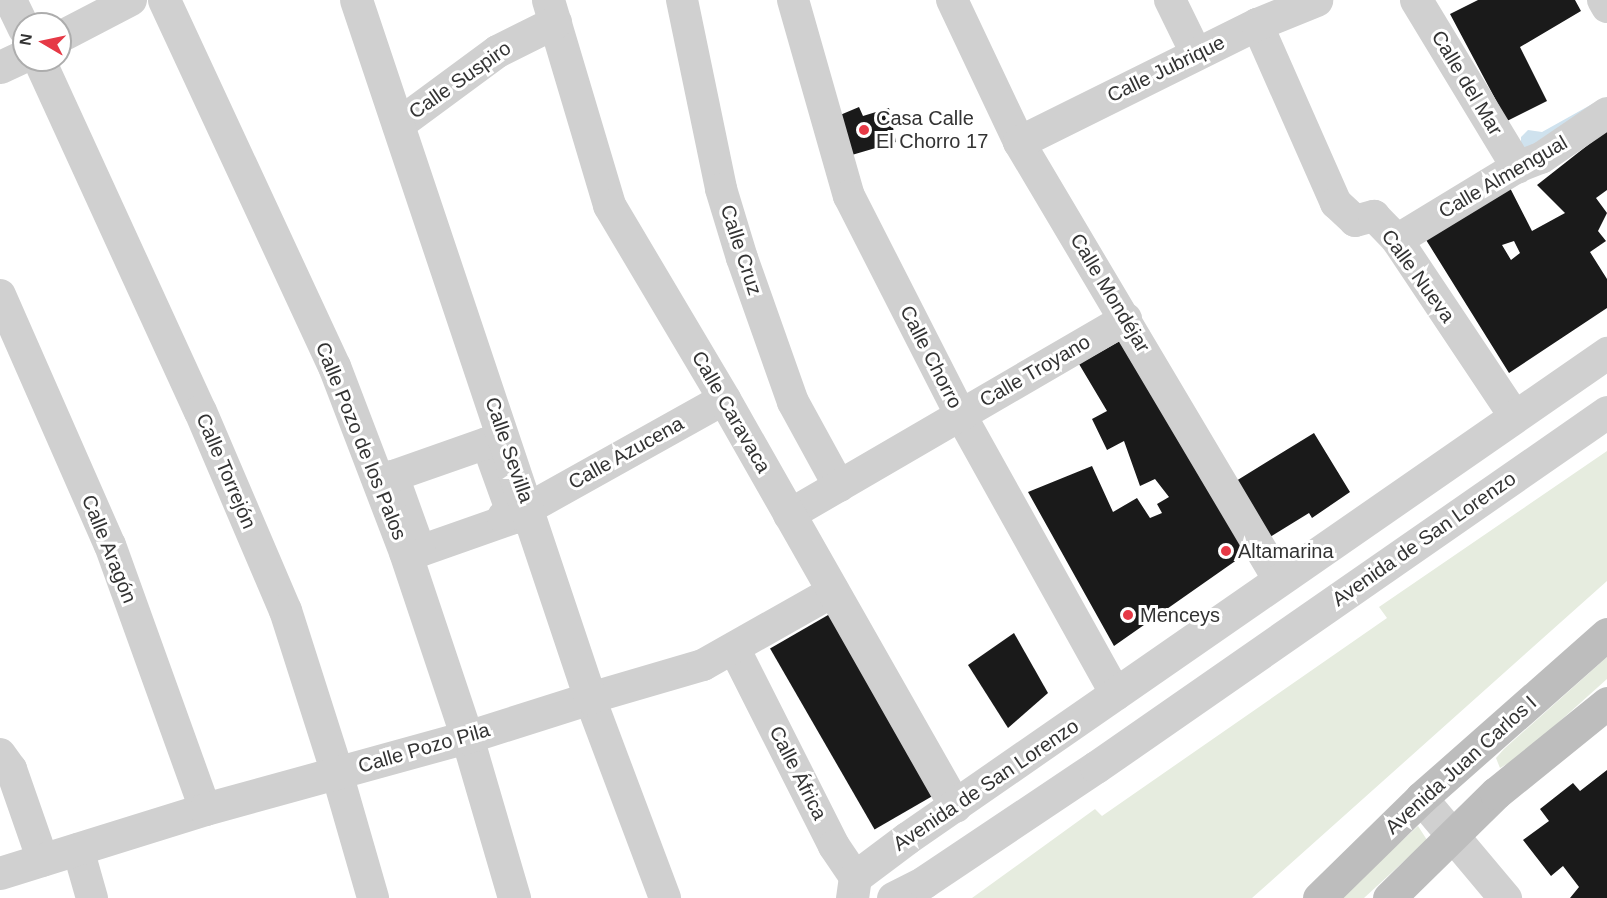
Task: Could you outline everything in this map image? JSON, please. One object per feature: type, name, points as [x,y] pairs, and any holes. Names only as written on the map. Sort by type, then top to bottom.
[{"type":"main road","name":"Avenida Juan Carlos I","points":[[1319,898],[1421,798],[1607,634]]},
{"type":"main road","points":[[1389,898],[1496,793],[1607,703]]},
{"type":"street","points":[[72,31],[131,0]]},
{"type":"street","name":"Calle Pozo de los Palos","points":[[164,0],[387,484],[412,550],[514,898]]},
{"type":"street","name":"Calle Sevilla","points":[[356,0],[398,123],[497,445],[665,898]]},
{"type":"street","name":"Calle Cruz","points":[[682,0],[721,189],[742,258],[793,402],[839,486]]},
{"type":"street","name":"Calle Chorro","points":[[793,0],[849,196],[960,414],[1116,694]]},
{"type":"street","name":"Calle Mondéjar","points":[[952,0],[1018,142],[1126,319],[1279,580]]},
{"type":"street","points":[[1170,0],[1196,53]]},
{"type":"street","name":"Calle del Mar","points":[[1416,0],[1517,167]]},
{"type":"street","points":[[1603,0],[1607,7]]},
{"type":"street","name":"Calle Jubrique","points":[[1018,142],[1196,53],[1309,1]]},
{"type":"street","name":"Calle Suspiro","points":[[398,123],[552,11]]},
{"type":"street","name":"Calle Caravaca","points":[[552,11],[609,205],[724,399],[955,806]]},
{"type":"street","name":"Calle Nueva","points":[[1257,24],[1336,203],[1355,221],[1374,216],[1397,240],[1515,417]]},
{"type":"street","name":"Calle Torrejón","points":[[45,72],[200,411],[285,610],[337,773],[373,898]]},
{"type":"street","name":"Calle Almengual","points":[[1397,240],[1517,167],[1541,158],[1607,113]]},
{"type":"street","name":"Calle Aragón","points":[[0,295],[110,545],[205,809]]},
{"type":"street","name":"Calle Troyano","points":[[789,515],[1126,319]]},
{"type":"street","name":"Avenida de San Lorenzo","points":[[853,887],[955,806],[1607,354]]},
{"type":"street","name":"Calle Azucena","points":[[412,550],[420,551],[514,518],[520,511],[724,399]]},
{"type":"street","name":"Avenida de San Lorenzo","points":[[893,898],[924,882],[1607,412]]},
{"type":"street","points":[[1515,417],[1541,457]]},
{"type":"street","points":[[387,484],[393,476],[487,443],[497,445]]},
{"type":"street","points":[[1279,580],[1306,621]]},
{"type":"street","name":"Calle Pozo Pila","points":[[0,873],[205,809],[467,737],[703,665],[834,591]]},
{"type":"street","name":"Calle África","points":[[734,648],[853,887]]},
{"type":"street","points":[[1116,694],[1141,734]]},
{"type":"street","points":[[0,754],[11,769],[43,861]]},
{"type":"street","points":[[1421,798],[1455,835],[1505,898]]},
{"type":"street","points":[[78,849],[92,898]]},
{"type":"shaded area","points":[[1607,451],[1607,581],[1252,898],[972,898],[1095,809],[1102,816],[1387,618],[1379,607]]},
{"type":"shaded area","points":[[1607,657],[1607,679],[1521,756],[1500,768],[1496,758],[1504,749]]},
{"type":"shaded area","points":[[1418,826],[1427,840],[1364,898],[1339,898]]},
{"type":"water","points":[[1594,103],[1540,155],[1521,146],[1521,137],[1528,130],[1542,132]]},
{"type":"building","points":[[1478,0],[1575,0],[1581,11],[1520,47],[1547,101],[1507,121],[1450,14]]},
{"type":"building","name":"Casa Calle El Chorro 17","points":[[859,107],[863,116],[889,108],[896,142],[845,157],[833,118]]},
{"type":"building","points":[[1607,130],[1607,190],[1596,198],[1607,213],[1598,231],[1606,241],[1590,252],[1607,279],[1607,308],[1509,373],[1423,235],[1508,184],[1532,231],[1565,213],[1537,185]],"holes":[[[1514,241],[1520,253],[1511,260],[1502,245]]]},
{"type":"building","points":[[1127,337],[1251,550],[1114,646],[1028,492],[1092,466],[1113,512],[1137,498],[1150,518],[1162,513],[1157,504],[1169,497],[1155,479],[1140,486],[1124,441],[1107,450],[1092,419],[1107,411],[1079,364]]},
{"type":"building","points":[[1314,433],[1350,492],[1312,518],[1309,513],[1270,537],[1236,481]]},
{"type":"building","points":[[835,611],[940,792],[875,829],[770,648]]},
{"type":"building","points":[[1014,633],[1048,693],[1008,728],[968,665]]},
{"type":"building","points":[[1607,770],[1607,898],[1570,898],[1579,887],[1563,866],[1551,876],[1523,840],[1549,821],[1540,809],[1573,783],[1580,791]]},
{"type":"place","name":"Casa Calle El Chorro 17","points":[[864,130]]},
{"type":"place","name":"Altamarina","points":[[1226,551]]},
{"type":"place","name":"Menceys","points":[[1128,615]]}]
